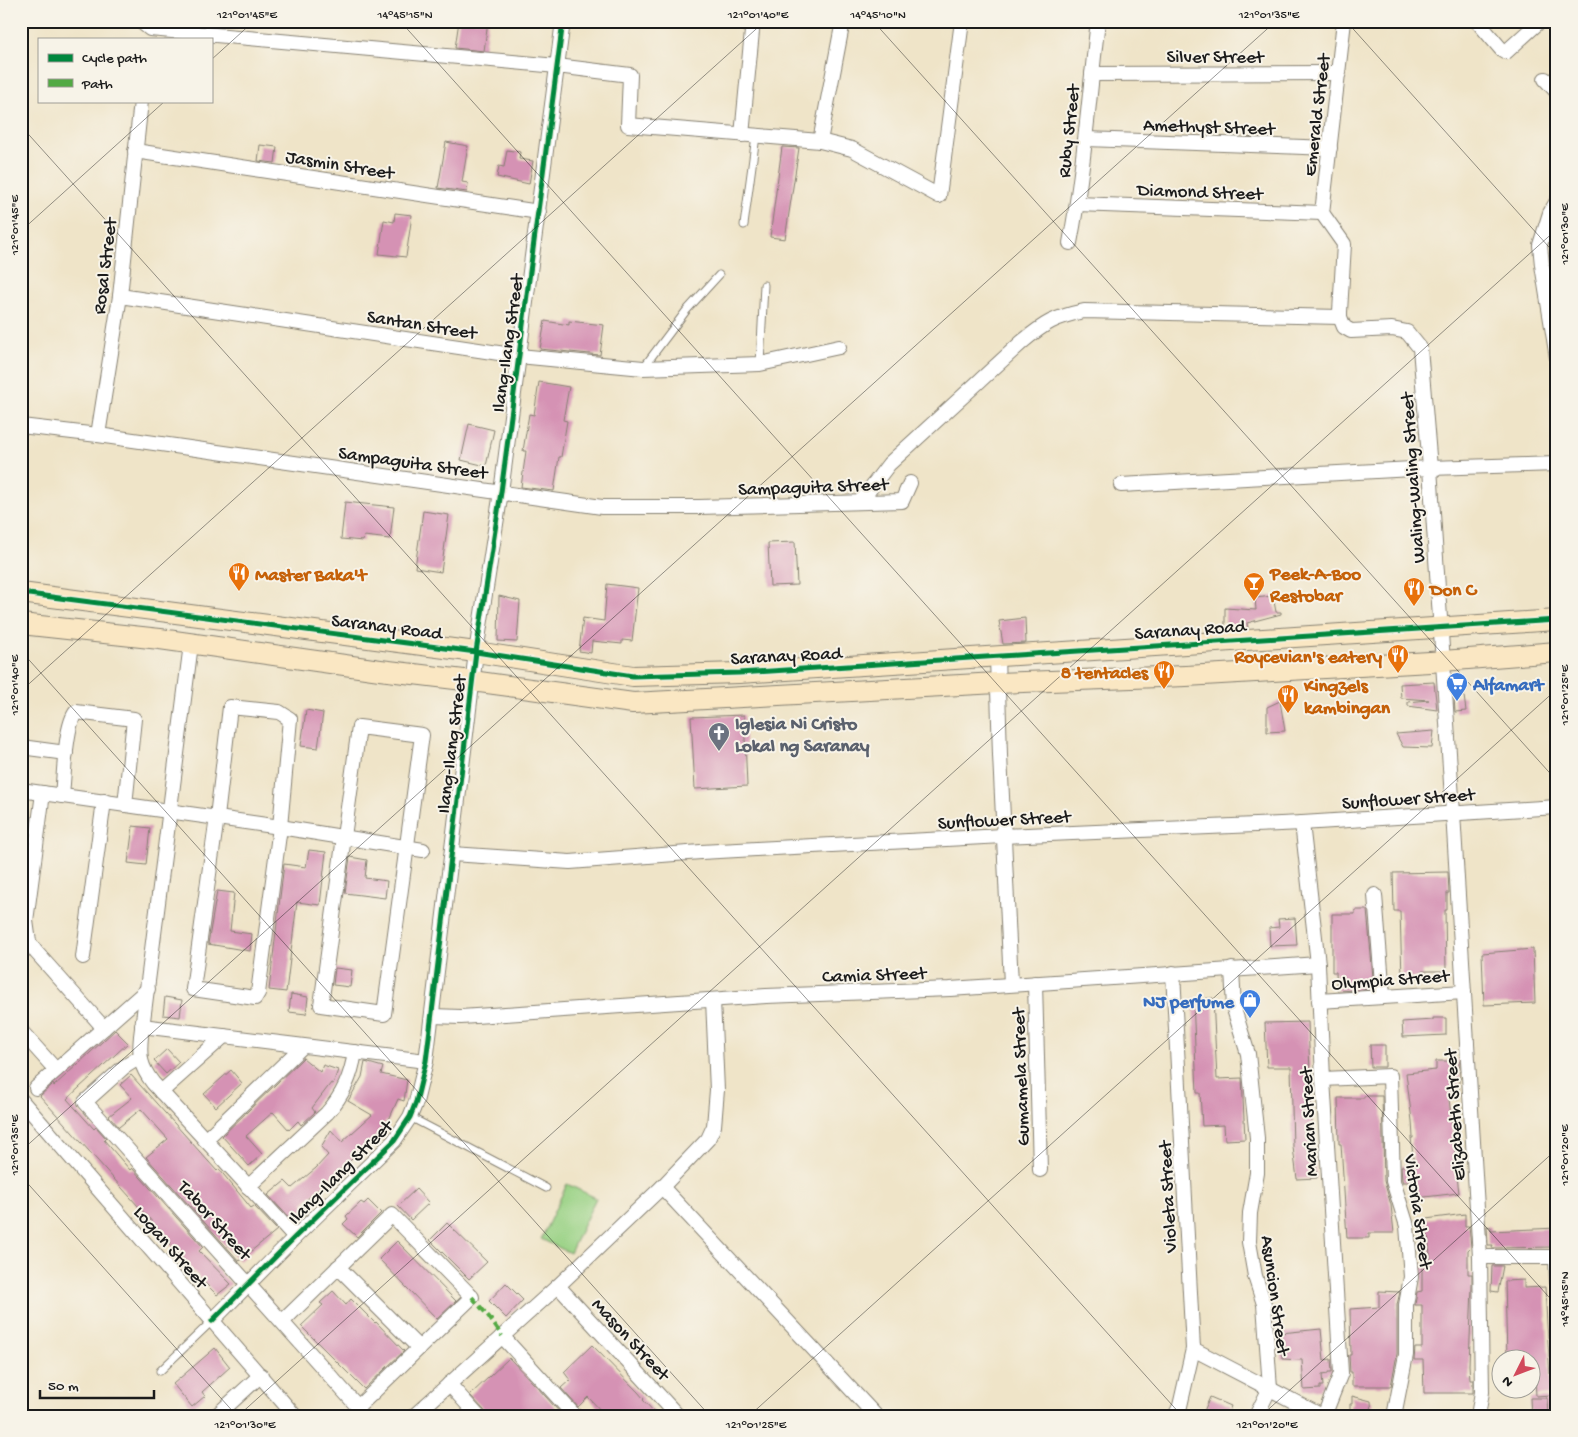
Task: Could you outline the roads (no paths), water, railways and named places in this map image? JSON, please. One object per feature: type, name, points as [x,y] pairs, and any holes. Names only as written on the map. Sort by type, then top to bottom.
[{"type":"street","name":"Ilang-Ilang Street","points":[[212,1321],[295,1237],[383,1153],[398,1136],[410,1117],[416,1102],[426,1061],[472,681],[501,492],[563,21]]},
{"type":"street","points":[[749,135],[753,21]]},
{"type":"street","points":[[820,141],[843,21]]},
{"type":"street","points":[[146,30],[557,66],[630,75],[628,124],[820,141],[852,149],[939,196],[962,21]]},
{"type":"street","name":"Ruby Street","points":[[1070,243],[1086,139],[1098,21]]},
{"type":"street","name":"Emerald Street","points":[[1322,213],[1344,21]]},
{"type":"street","points":[[1478,21],[1501,49],[1506,52],[1540,21]]},
{"type":"street","name":"Silver Street","points":[[1092,74],[1339,73]]},
{"type":"street","points":[[1545,79],[1557,92]]},
{"type":"street","name":"Rosal Street","points":[[98,435],[120,296],[141,102]]},
{"type":"street","name":"Amethyst Street","points":[[1086,139],[1330,148]]},
{"type":"street","name":"Jasmin Street","points":[[135,151],[538,212]]},
{"type":"street","points":[[1557,201],[1550,213],[1540,245],[1557,358]]},
{"type":"street","name":"Diamond Street","points":[[1077,204],[1322,213]]},
{"type":"street","points":[[860,502],[889,464],[1022,342],[1043,325],[1062,316],[1084,311],[1340,317],[1344,244],[1322,213]]},
{"type":"street","name":"Santan Street","points":[[120,296],[519,356],[643,368],[760,364],[839,347]]},
{"type":"street","name":"Waling-Waling Street","points":[[1340,317],[1344,327],[1350,331],[1392,329],[1406,332],[1420,348],[1453,813]]},
{"type":"street","name":"Sampaguita Street","points":[[21,426],[98,435],[602,508],[698,508],[902,501],[910,483]]},
{"type":"street","points":[[1121,485],[1430,468],[1557,464]]},
{"type":"street","name":"Saranay Road","points":[[21,592],[476,652],[633,676],[739,673],[1557,620]]},
{"type":"street","points":[[21,624],[160,639],[632,703],[997,683],[1443,662],[1557,652]]},
{"type":"street","points":[[191,644],[142,1026],[140,1058],[146,1074],[161,1092],[295,1237]]},
{"type":"street","points":[[997,656],[1012,984]]},
{"type":"street","points":[[230,706],[279,712],[290,720],[280,827],[258,993],[255,998],[192,989],[217,817],[230,706]]},
{"type":"street","points":[[62,796],[69,730],[73,715],[76,712],[134,718],[125,805]]},
{"type":"street","points":[[359,727],[422,735],[407,847],[384,1014],[321,1005],[359,727]]},
{"type":"street","points":[[21,747],[66,753]]},
{"type":"street","points":[[21,790],[217,817],[423,850]]},
{"type":"street","points":[[43,793],[26,911],[27,932],[36,952],[104,1028]]},
{"type":"street","points":[[83,957],[104,801]]},
{"type":"street","name":"Sunflower Street","points":[[452,854],[570,862],[701,852],[1004,836],[1302,824],[1557,807]]},
{"type":"street","name":"Elizabeth Street","points":[[1453,813],[1480,1257],[1482,1392],[1478,1416]]},
{"type":"street","name":"Marian Street","points":[[1302,824],[1318,964],[1323,1080],[1341,1373],[1323,1416]]},
{"type":"street","points":[[1375,895],[1383,996]]},
{"type":"street","name":"Camia Street","points":[[432,1016],[461,1017],[1318,964]]},
{"type":"street","name":"Asuncion Street","points":[[1232,969],[1234,1008],[1248,1054],[1257,1138],[1257,1173],[1250,1214],[1249,1242],[1255,1276],[1264,1304],[1270,1388]]},
{"type":"street","name":"Violeta Street","points":[[1173,973],[1193,1349],[1180,1406],[1175,1416]]},
{"type":"street","name":"Gumamela Street","points":[[1035,983],[1040,1170]]},
{"type":"street","points":[[36,1088],[148,989]]},
{"type":"street","name":"Olympia Street","points":[[1319,1001],[1464,992]]},
{"type":"street","points":[[414,1416],[558,1286],[662,1188],[708,1139],[714,1126],[717,1090],[713,1000]]},
{"type":"street","points":[[142,1026],[426,1061]]},
{"type":"street","points":[[21,1031],[56,1070]]},
{"type":"street","points":[[161,1092],[224,1036]]},
{"type":"street","points":[[205,1140],[303,1046]]},
{"type":"street","points":[[248,1187],[336,1103],[349,1079],[355,1052]]},
{"type":"street","name":"Tabor Street","points":[[140,1058],[124,1066],[85,1102],[358,1407],[419,1348]]},
{"type":"street","name":"Victoria Street","points":[[1323,1080],[1390,1076],[1393,1181],[1407,1226],[1412,1277],[1406,1305],[1406,1355],[1394,1416]]},
{"type":"street","name":"Logan Street","points":[[21,1100],[295,1416]]},
{"type":"street","points":[[662,1188],[876,1416]]},
{"type":"street","points":[[282,1322],[338,1267],[392,1215],[472,1297],[419,1348],[338,1267]]},
{"type":"street","points":[[1480,1257],[1556,1257],[1557,1282]]},
{"type":"street","name":"Mason Street","points":[[558,1286],[678,1416]]},
{"type":"street","points":[[502,1336],[575,1416]]},
{"type":"street","points":[[1193,1349],[1323,1416]]},
{"type":"street","points":[[216,1416],[261,1375]]},
{"type":"street","points":[[448,1384],[478,1416]]},
{"type":"street","points":[[1256,1416],[1270,1388]]},
{"type":"lane","points":[[744,225],[749,135]]},
{"type":"lane","points":[[643,368],[686,311],[719,275]]},
{"type":"lane","points":[[760,364],[764,285]]},
{"type":"lane","points":[[410,1117],[546,1188]]},
{"type":"lane","points":[[160,1371],[212,1321]]},
{"type":"place","name":"Master Baka't","points":[[239,592]]},
{"type":"place","name":"Peek-A-Boo Restobar","points":[[1254,602]]},
{"type":"place","name":"Don C","points":[[1414,607]]},
{"type":"place","name":"Roycevian's eatery","points":[[1398,674]]},
{"type":"place","name":"8 tentacles","points":[[1164,690]]},
{"type":"place","name":"Alfamart","points":[[1457,702]]},
{"type":"place","name":"Kingzels kambingan","points":[[1288,714]]},
{"type":"place","name":"Iglesia Ni Cristo Lokal ng Saranay","points":[[719,752]]},
{"type":"place","name":"NJ perfume","points":[[1250,1019]]}]
